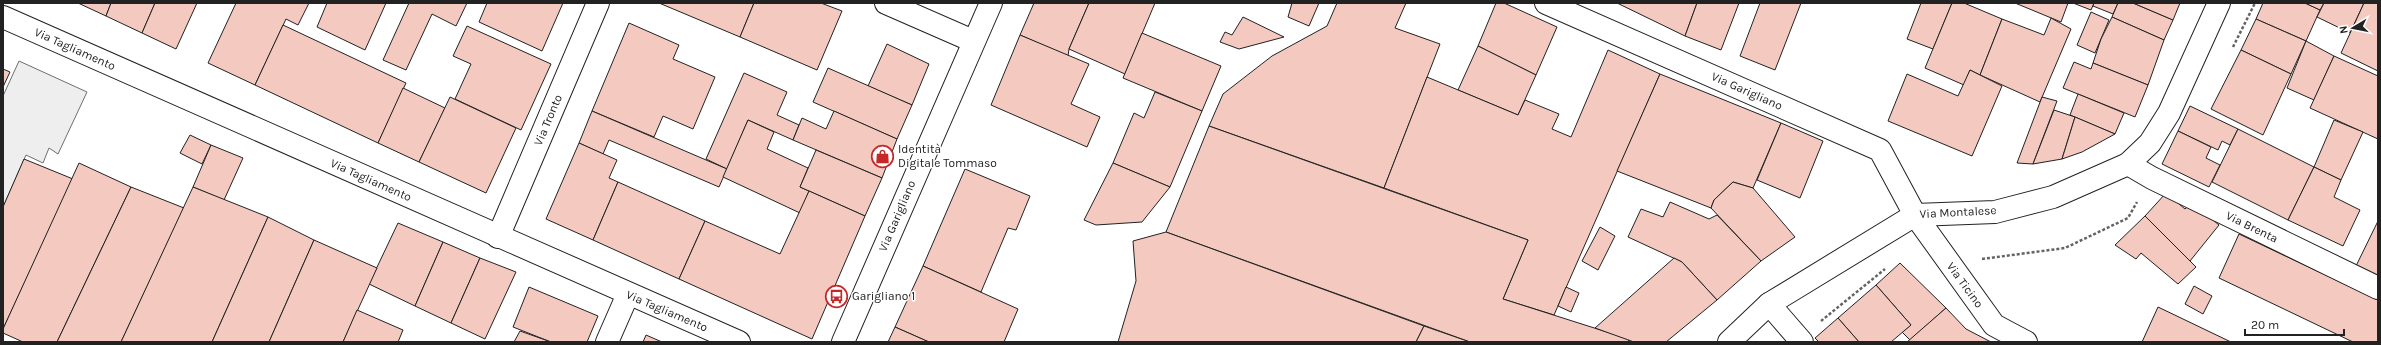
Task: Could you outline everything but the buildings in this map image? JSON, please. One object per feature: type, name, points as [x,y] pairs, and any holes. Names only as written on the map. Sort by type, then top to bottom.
[{"type":"street","name":"Via Tronto","points":[[498,237],[598,3]]},
{"type":"street","points":[[886,3],[973,41]]},
{"type":"street","name":"Via Garigliano","points":[[843,342],[973,41],[991,3]]},
{"type":"street","name":"Via Garigliano","points":[[1546,3],[1880,150],[1915,214]]},
{"type":"street","name":"Via Montalese","points":[[1729,342],[1769,304],[1915,214],[1995,212],[2053,197],[2128,164],[2150,143],[2168,113],[2219,3]]},
{"type":"street","name":"Via Tagliamento","points":[[3,17],[498,237],[739,342]]},
{"type":"street","name":"Via Brenta","points":[[2128,164],[2152,178],[2378,288]]},
{"type":"street","name":"Via Ticino","points":[[1915,214],[1994,325],[2026,342]]},
{"type":"street","points":[[607,342],[628,294]]},
{"type":"street","points":[[1769,304],[1802,342]]},
{"type":"shaded area","points":[[19,61],[87,92],[58,154],[49,148],[43,163],[26,155],[3,207],[3,96]]},
{"type":"place","name":"Identità Digitale Tommaso","points":[[883,156]]},
{"type":"place","name":"Garigliano 1","points":[[836,296]]}]
